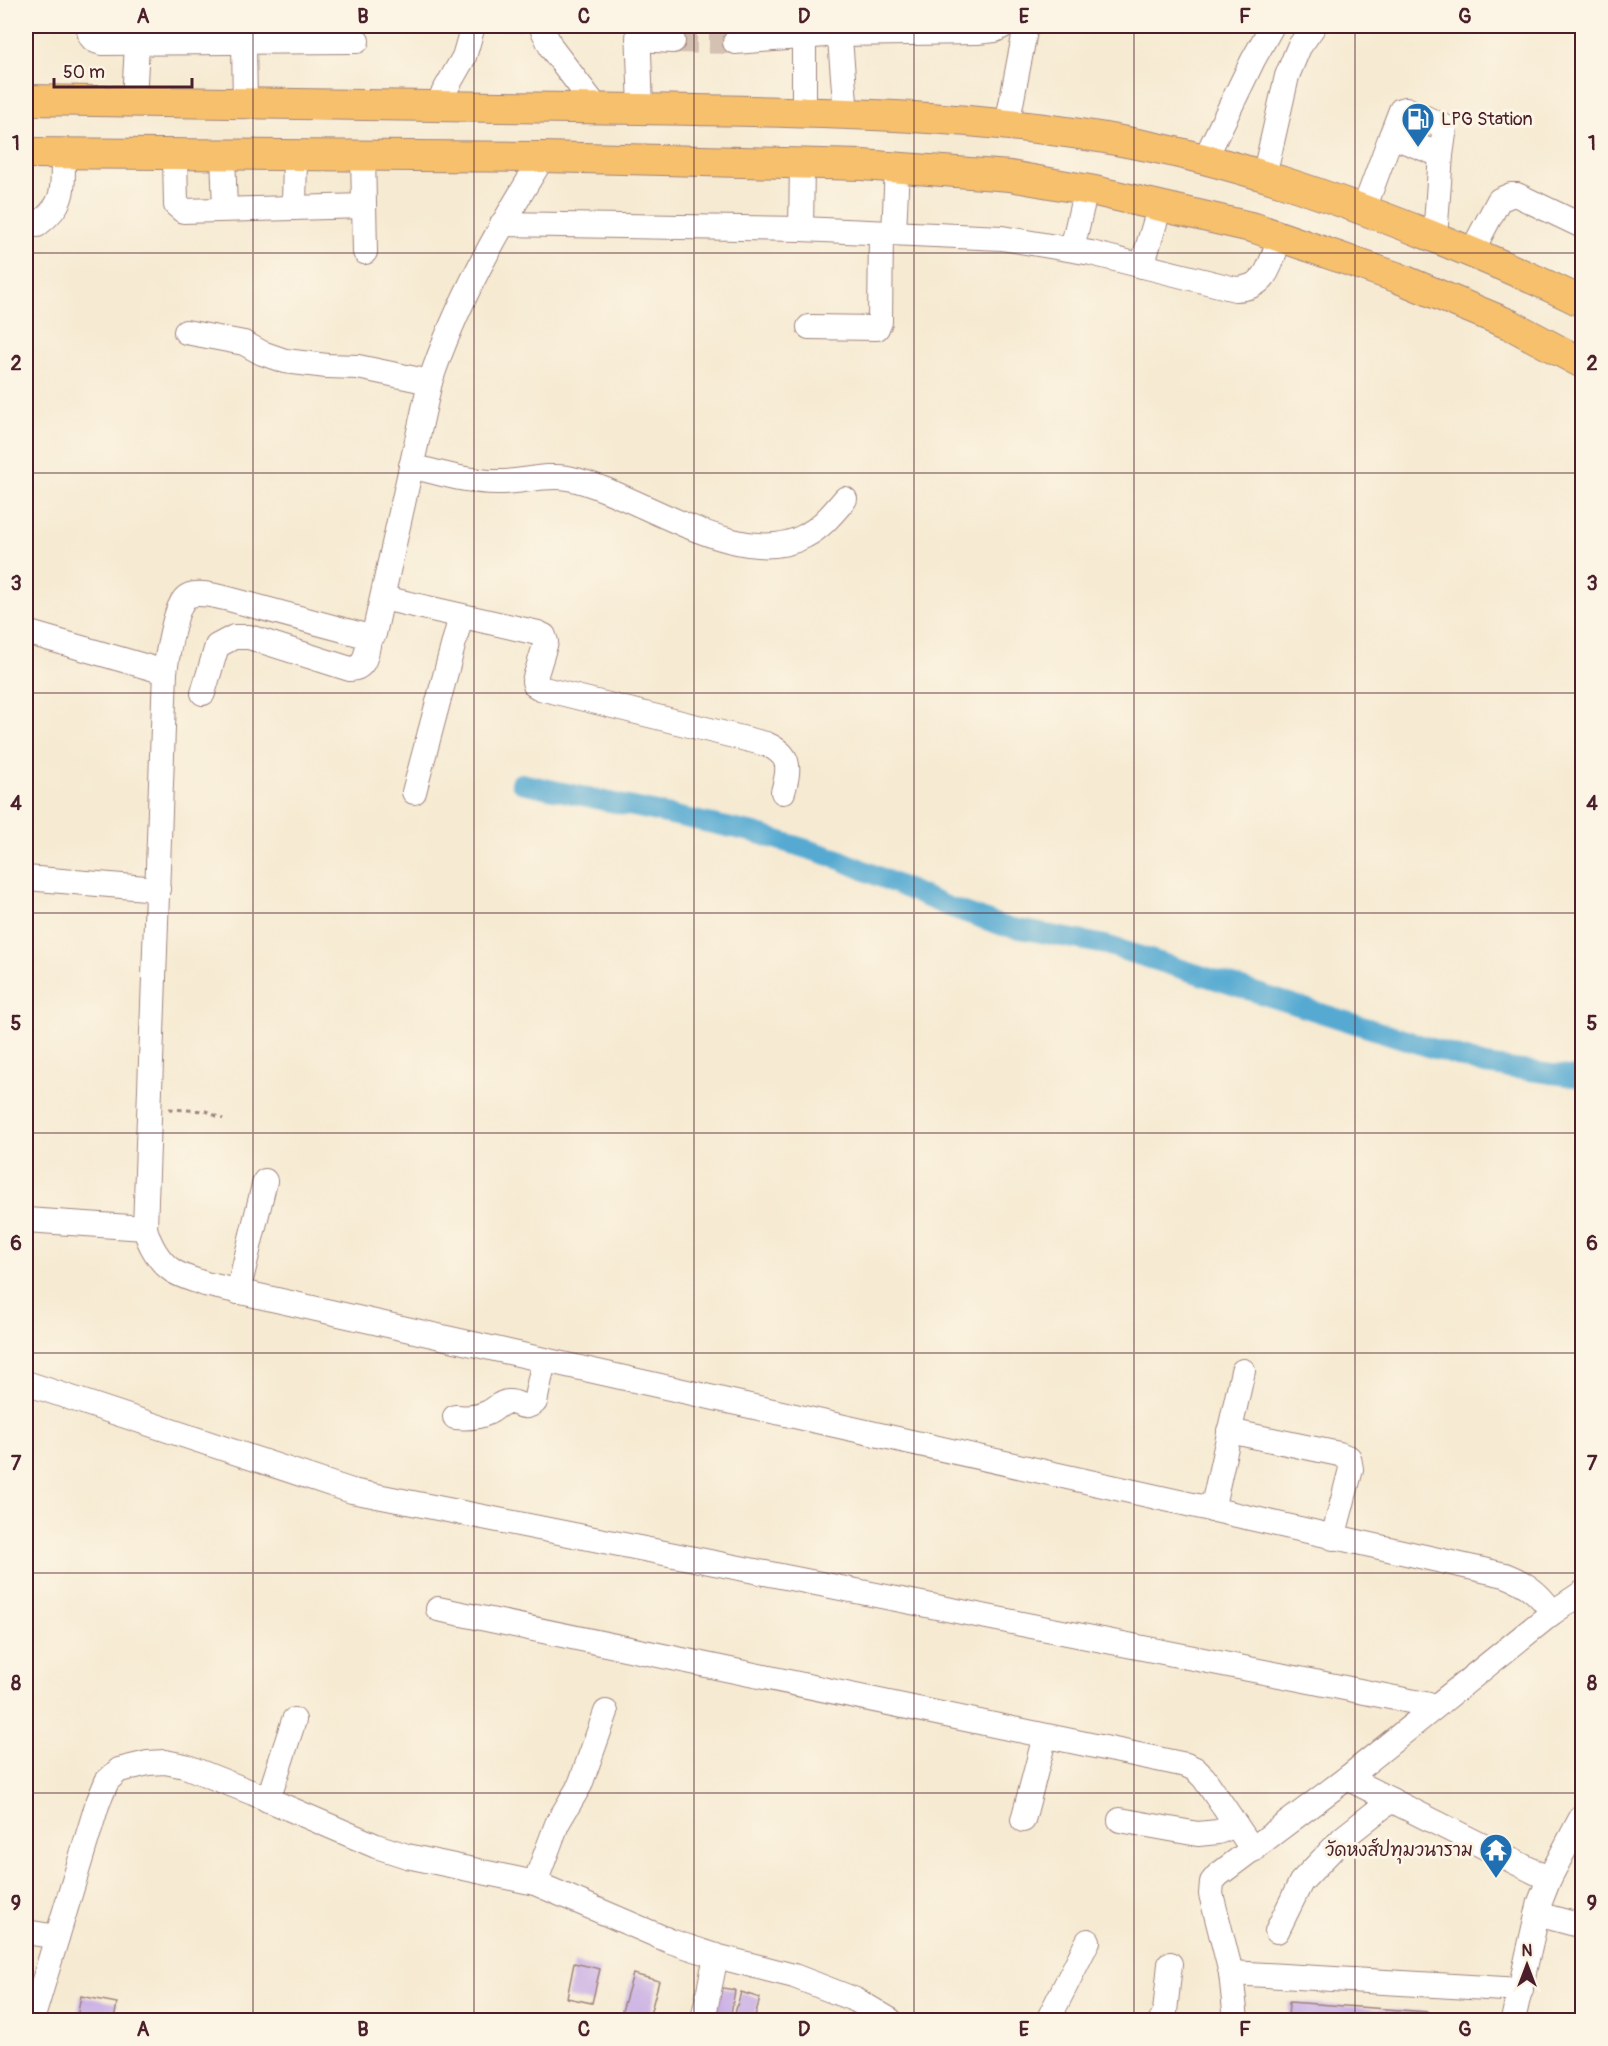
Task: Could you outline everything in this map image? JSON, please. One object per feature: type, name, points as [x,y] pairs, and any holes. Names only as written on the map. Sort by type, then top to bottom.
[{"type":"main road","points":[[26,100],[804,113],[1049,129],[1135,143],[1264,177],[1364,209],[1472,251],[1582,302]]},
{"type":"main road","points":[[26,153],[543,157],[897,167],[1010,176],[1086,189],[1255,228],[1280,236],[1396,277],[1458,302],[1510,325],[1582,363]]},
{"type":"street","points":[[89,26],[89,34],[96,42],[137,44],[357,41]]},
{"type":"street","points":[[436,106],[464,57],[473,26]]},
{"type":"street","points":[[541,26],[552,49],[597,108]]},
{"type":"street","points":[[735,42],[804,32],[922,29],[977,32],[995,30],[1003,26]]},
{"type":"street","points":[[1007,125],[1026,26]]},
{"type":"street","points":[[1204,161],[1272,26]]},
{"type":"street","points":[[1264,177],[1287,76],[1299,47],[1314,26]]},
{"type":"street","points":[[838,30],[846,115]]},
{"type":"street","points":[[641,109],[638,32],[673,41]]},
{"type":"street","points":[[804,32],[804,113]]},
{"type":"street","points":[[244,43],[245,104]]},
{"type":"street","points":[[134,102],[137,44]]},
{"type":"street","points":[[1364,209],[1391,136],[1441,154],[1435,237]]},
{"type":"street","points":[[38,225],[53,210],[63,195],[63,153]]},
{"type":"street","points":[[175,154],[177,208],[183,211],[364,206]]},
{"type":"street","points":[[223,154],[225,210]]},
{"type":"street","points":[[294,208],[295,155]]},
{"type":"street","points":[[363,155],[365,252]]},
{"type":"street","points":[[203,693],[217,646],[234,636],[249,636],[350,669],[358,669],[363,663],[370,636],[375,632],[430,382],[440,353],[502,224],[543,157]]},
{"type":"street","points":[[801,229],[802,164]]},
{"type":"street","points":[[809,327],[877,328],[880,322],[887,233],[897,167]]},
{"type":"street","points":[[1072,249],[1086,189]]},
{"type":"street","points":[[1472,251],[1500,200],[1510,195],[1517,195],[1582,226]]},
{"type":"street","points":[[1142,266],[1160,206]]},
{"type":"street","points":[[502,224],[801,229],[1002,238],[1072,249],[1225,287],[1244,289],[1263,279],[1280,236]]},
{"type":"street","points":[[186,332],[244,344],[285,361],[358,367],[430,382]]},
{"type":"street","points":[[411,466],[485,482],[556,476],[591,483],[688,526],[727,539],[773,546],[805,536],[827,520],[845,499]]},
{"type":"street","points":[[370,636],[225,598],[194,594],[184,598],[181,602],[167,653],[165,672],[145,1228],[147,1239],[155,1251],[174,1271],[205,1284],[238,1292],[1505,1575],[1519,1580],[1543,1598],[1552,1613]]},
{"type":"street","points":[[383,594],[544,636],[546,642],[534,681],[540,688],[766,744],[781,751],[787,769],[783,792]]},
{"type":"street","points":[[414,792],[461,616]]},
{"type":"street","points":[[26,632],[165,672]]},
{"type":"street","points":[[26,878],[158,889]]},
{"type":"street","points":[[238,1292],[265,1181]]},
{"type":"street","points":[[26,1220],[145,1228]]},
{"type":"street","points":[[455,1417],[481,1415],[505,1402],[512,1402],[521,1407],[532,1404],[535,1402],[544,1360]]},
{"type":"street","points":[[1212,1510],[1243,1371]]},
{"type":"street","points":[[26,1383],[352,1491],[1435,1706]]},
{"type":"street","points":[[1230,1431],[1349,1458],[1351,1469],[1333,1538]]},
{"type":"street","points":[[1236,2020],[1231,1973],[1211,1894],[1212,1882],[1218,1875],[1347,1778],[1552,1613],[1582,1593]]},
{"type":"street","points":[[438,1609],[1186,1765],[1195,1769],[1204,1778],[1253,1850]]},
{"type":"street","points":[[535,1883],[558,1824],[580,1785],[606,1712]]},
{"type":"street","points":[[268,1800],[294,1720]]},
{"type":"street","points":[[1023,1820],[1045,1736]]},
{"type":"street","points":[[32,2020],[102,1792],[108,1780],[119,1770],[148,1763],[165,1762],[185,1766],[366,1842],[407,1856],[535,1883],[670,1941],[716,1956],[794,1976],[854,2010],[890,2020]]},
{"type":"street","points":[[1347,1778],[1549,1880]]},
{"type":"street","points":[[1277,1931],[1301,1882],[1343,1838],[1391,1800]]},
{"type":"street","points":[[1513,2020],[1537,1914],[1549,1880],[1582,1816]]},
{"type":"street","points":[[1120,1820],[1198,1834],[1218,1832],[1236,1825]]},
{"type":"street","points":[[1537,1914],[1582,1926]]},
{"type":"street","points":[[26,1932],[57,1937]]},
{"type":"street","points":[[1048,2020],[1088,1941]]},
{"type":"street","points":[[703,2020],[716,1956]]},
{"type":"street","points":[[1161,2020],[1165,2012],[1170,1964]]},
{"type":"street","points":[[1231,1973],[1521,1990]]},
{"type":"path","points":[[149,1107],[206,1112],[222,1119]]},
{"type":"building","points":[[482,26],[521,26],[521,30],[482,30]]},
{"type":"building","points":[[574,1963],[600,1969],[592,2003],[567,1998]]},
{"type":"building","points":[[633,1974],[659,1981],[649,2018],[622,2011]]},
{"type":"building","points":[[717,1987],[735,1990],[730,2020],[711,2020]]},
{"type":"building","points":[[741,1992],[760,1998],[754,2020],[733,2020]]},
{"type":"building","points":[[81,1996],[117,2003],[114,2020],[77,2017]]},
{"type":"building","points":[[1289,2002],[1428,2012],[1428,2020],[1288,2020]]},
{"type":"building","points":[[1446,2016],[1486,2018],[1486,2020],[1445,2020]]},
{"type":"waterway","points":[[521,783],[755,833],[836,858],[946,906],[1003,926],[1106,945],[1485,1065],[1582,1078]]},
{"type":"tunnel","points":[[673,41],[735,42]]},
{"type":"place","name":"LPG Station","points":[[1418,148]]},
{"type":"place","name":"วัดหงส์ปทุมวนาราม","points":[[1496,1879]]}]
